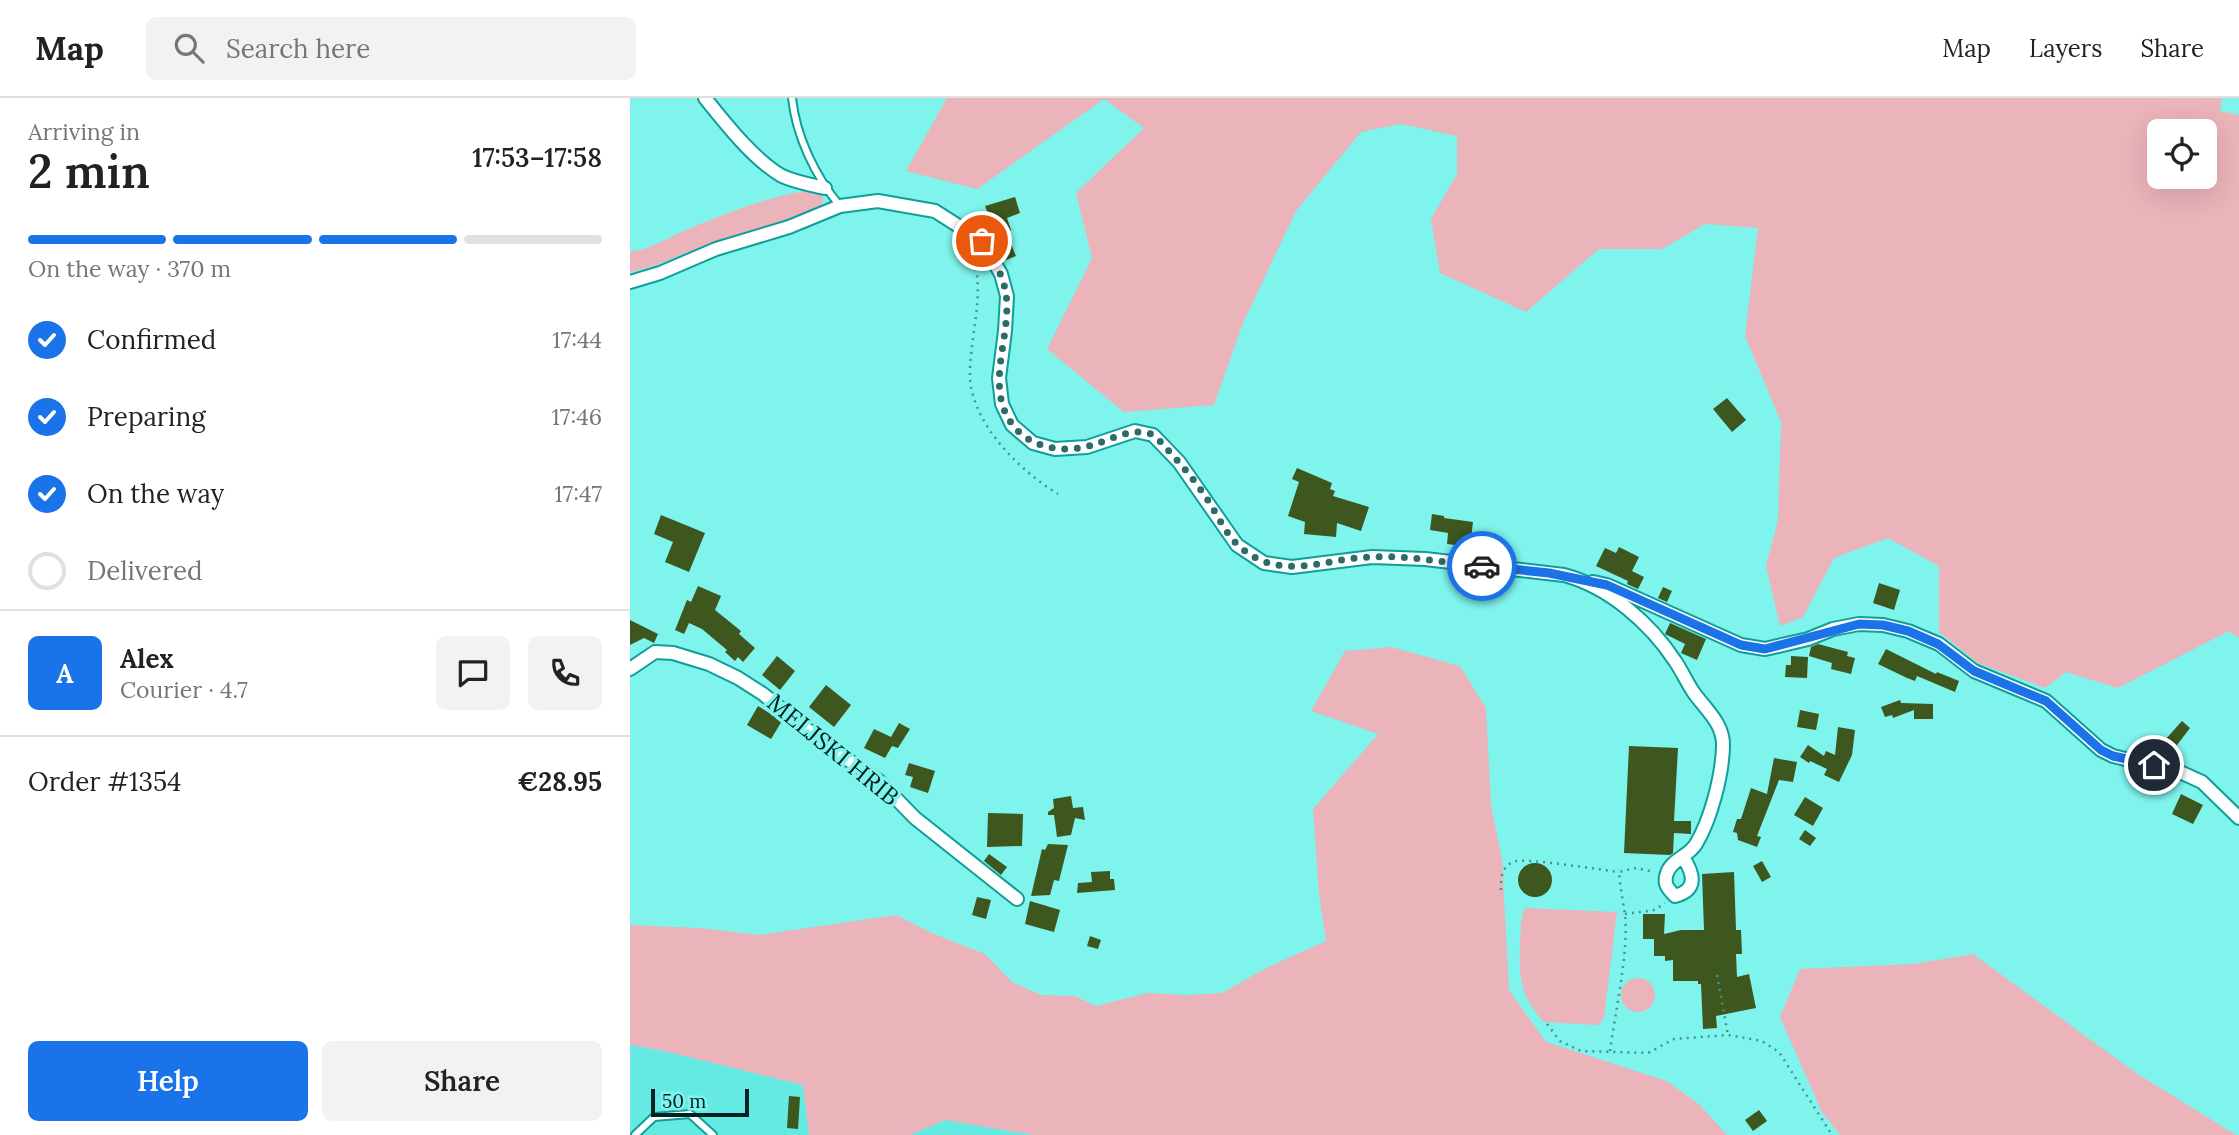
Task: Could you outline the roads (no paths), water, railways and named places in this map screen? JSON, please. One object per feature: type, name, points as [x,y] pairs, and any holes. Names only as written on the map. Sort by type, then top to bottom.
[{"type":"street","points":[[705,98],[760,158],[783,176],[825,188]]},
{"type":"street","points":[[630,282],[716,250],[789,227],[840,206],[878,201],[935,211],[982,241],[1001,274],[1007,296],[999,378],[1002,404],[1012,425],[1033,443],[1055,449],[1087,447],[1135,431],[1153,435],[1179,462],[1237,545],[1264,563],[1292,567],[1372,556],[1534,571],[1607,585],[1741,645],[1765,649],[1859,624],[1883,625],[1908,631],[1938,644],[1974,671],[2046,701],[2101,750],[2113,756],[2180,772],[2202,782],[2239,818]]},
{"type":"street","points":[[1586,581],[1648,626],[1675,661],[1692,691],[1721,727],[1723,749],[1717,789],[1696,846],[1669,867],[1665,877],[1666,888],[1675,896],[1685,893],[1691,886],[1692,871],[1683,857]]},
{"type":"street","name":"MELJSKI HRIB","points":[[630,669],[656,652],[673,653],[709,664],[738,678],[879,781],[915,817],[1017,899]]},
{"type":"lane","points":[[792,98],[797,127],[825,188],[840,206]]},
{"type":"lane","points":[[635,1135],[654,1116],[690,1114],[713,1135]]}]
